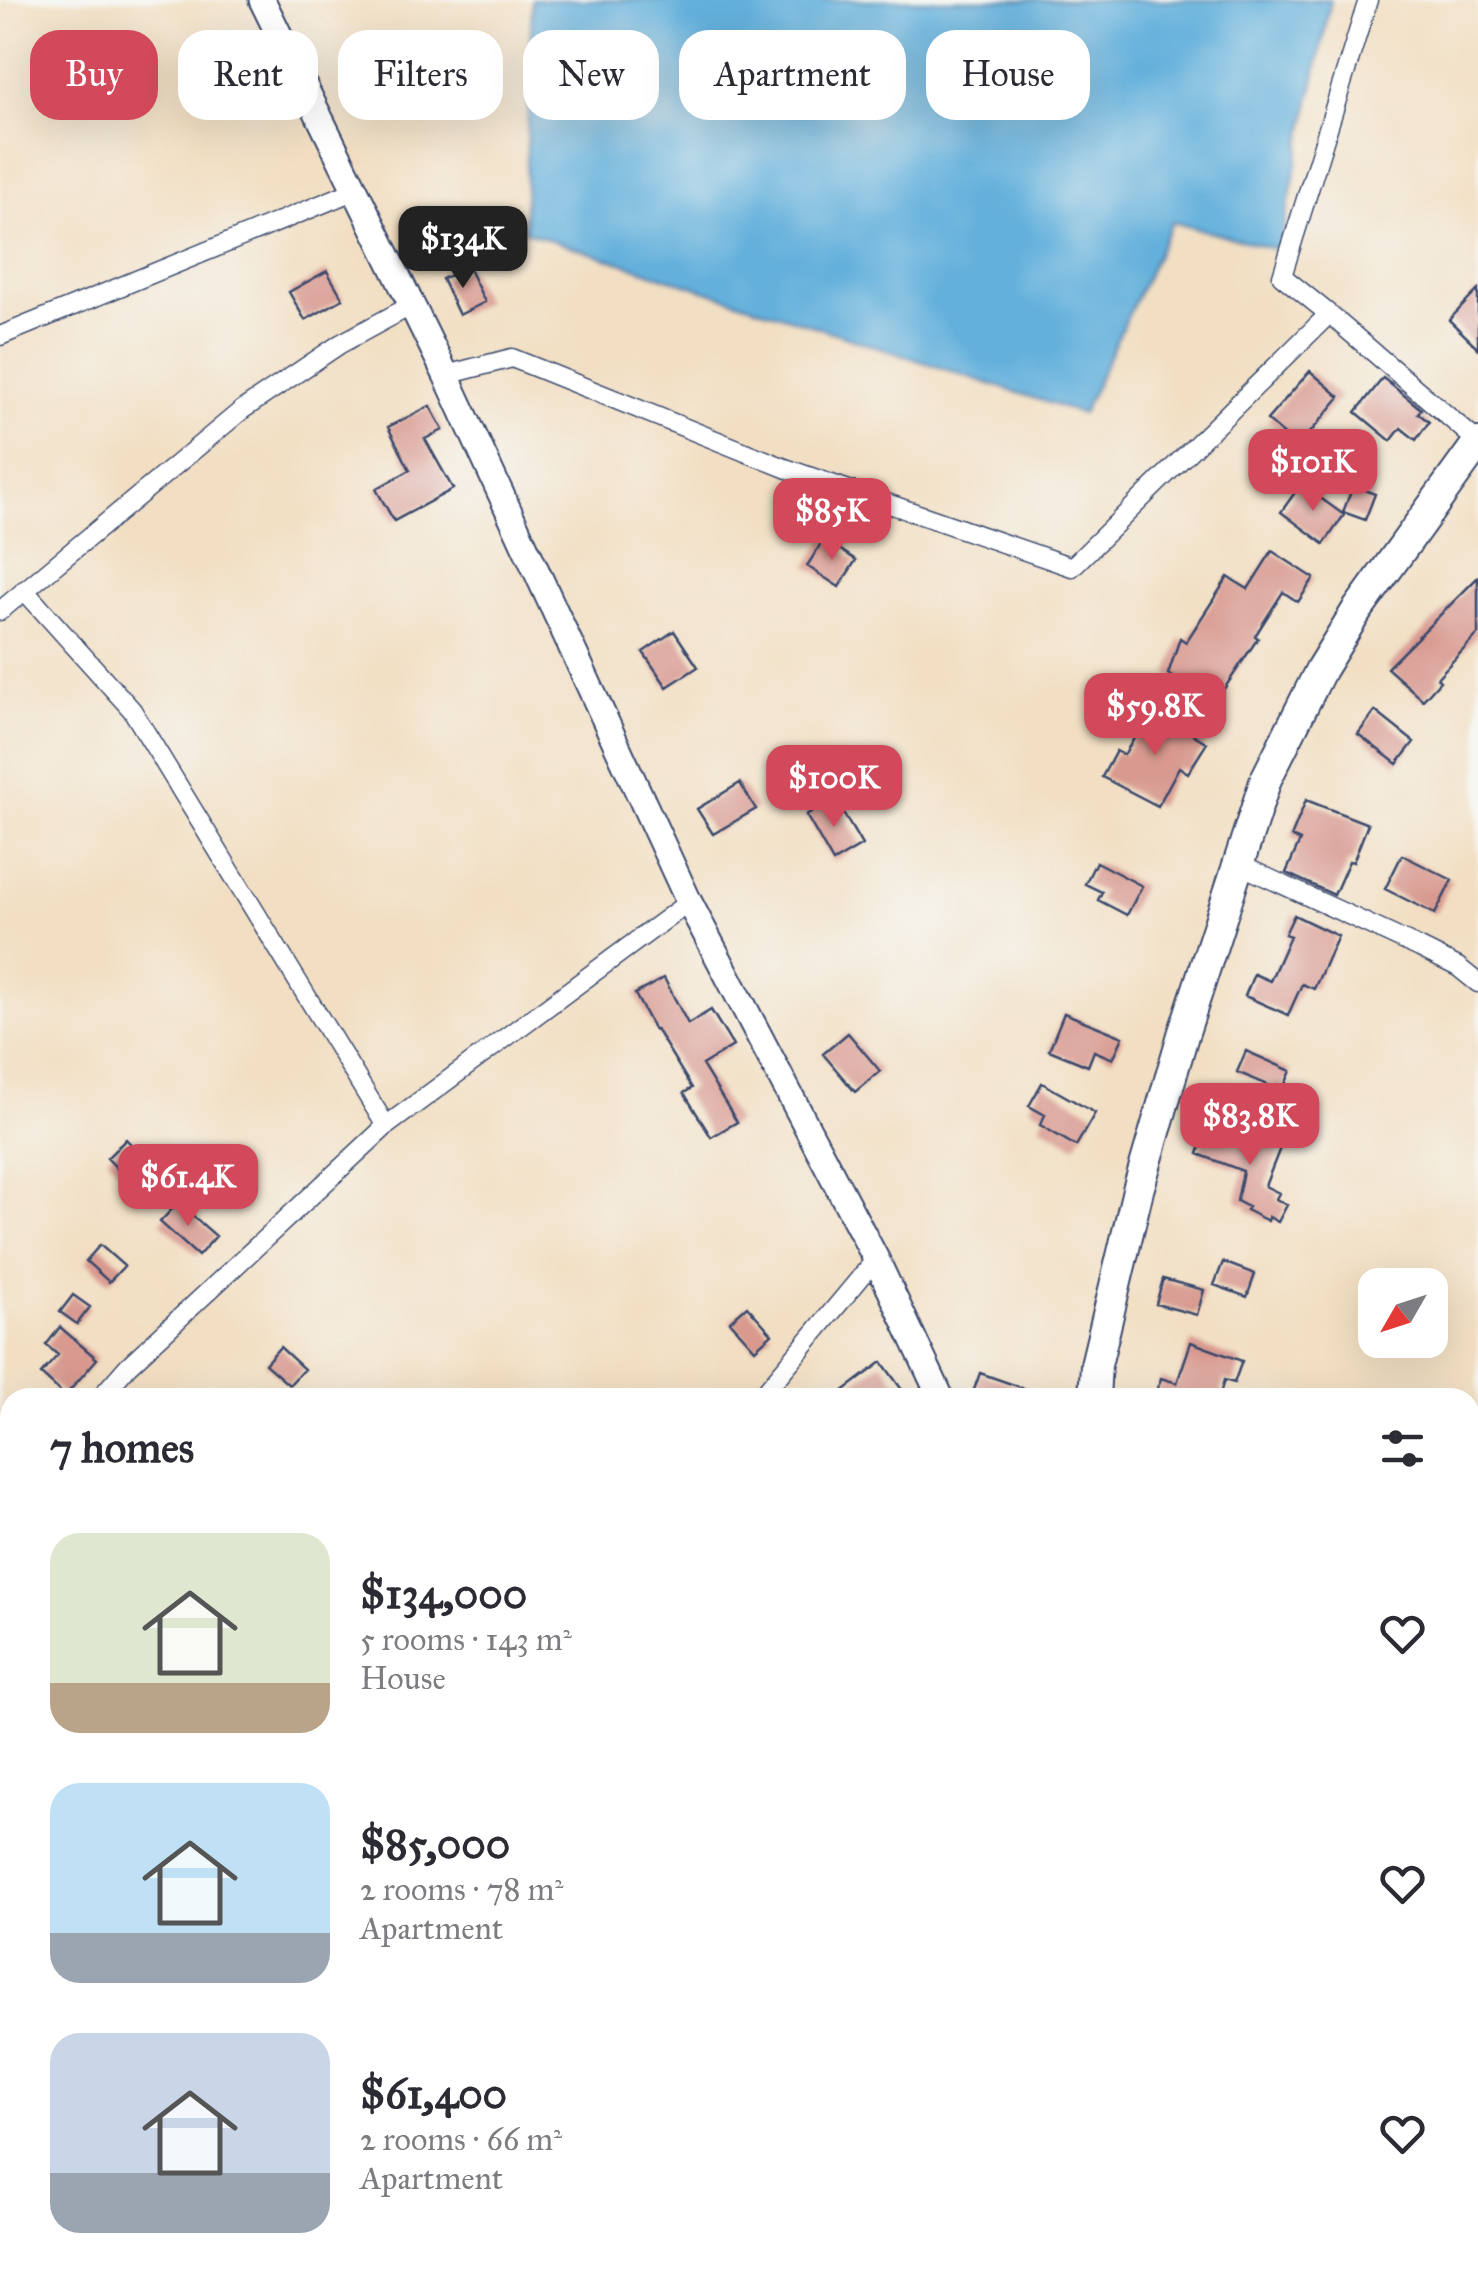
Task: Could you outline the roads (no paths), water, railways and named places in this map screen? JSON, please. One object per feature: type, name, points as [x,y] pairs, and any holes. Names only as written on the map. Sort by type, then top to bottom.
[{"type":"main road","points":[[1095,1388],[1096,1366],[1138,1190],[1266,778],[1320,669],[1356,612],[1478,442]]},
{"type":"street","points":[[262,0],[446,376],[690,902],[876,1258],[935,1388]]},
{"type":"street","points":[[1368,0],[1282,276],[1478,442]]},
{"type":"street","points":[[0,336],[356,190]]},
{"type":"street","points":[[0,611],[242,410],[340,344],[412,305]]},
{"type":"street","points":[[446,376],[512,358],[785,468],[1072,567],[1329,314]]},
{"type":"street","points":[[24,590],[132,710],[386,1126]]},
{"type":"street","points":[[1238,864],[1433,955],[1478,983]]},
{"type":"street","points":[[109,1388],[386,1126],[690,902]]},
{"type":"street","points":[[768,1388],[876,1258]]},
{"type":"water","points":[[532,0],[1331,0],[1279,250],[1172,222],[1082,414],[524,231],[528,120],[659,120],[659,30],[531,30]]}]
